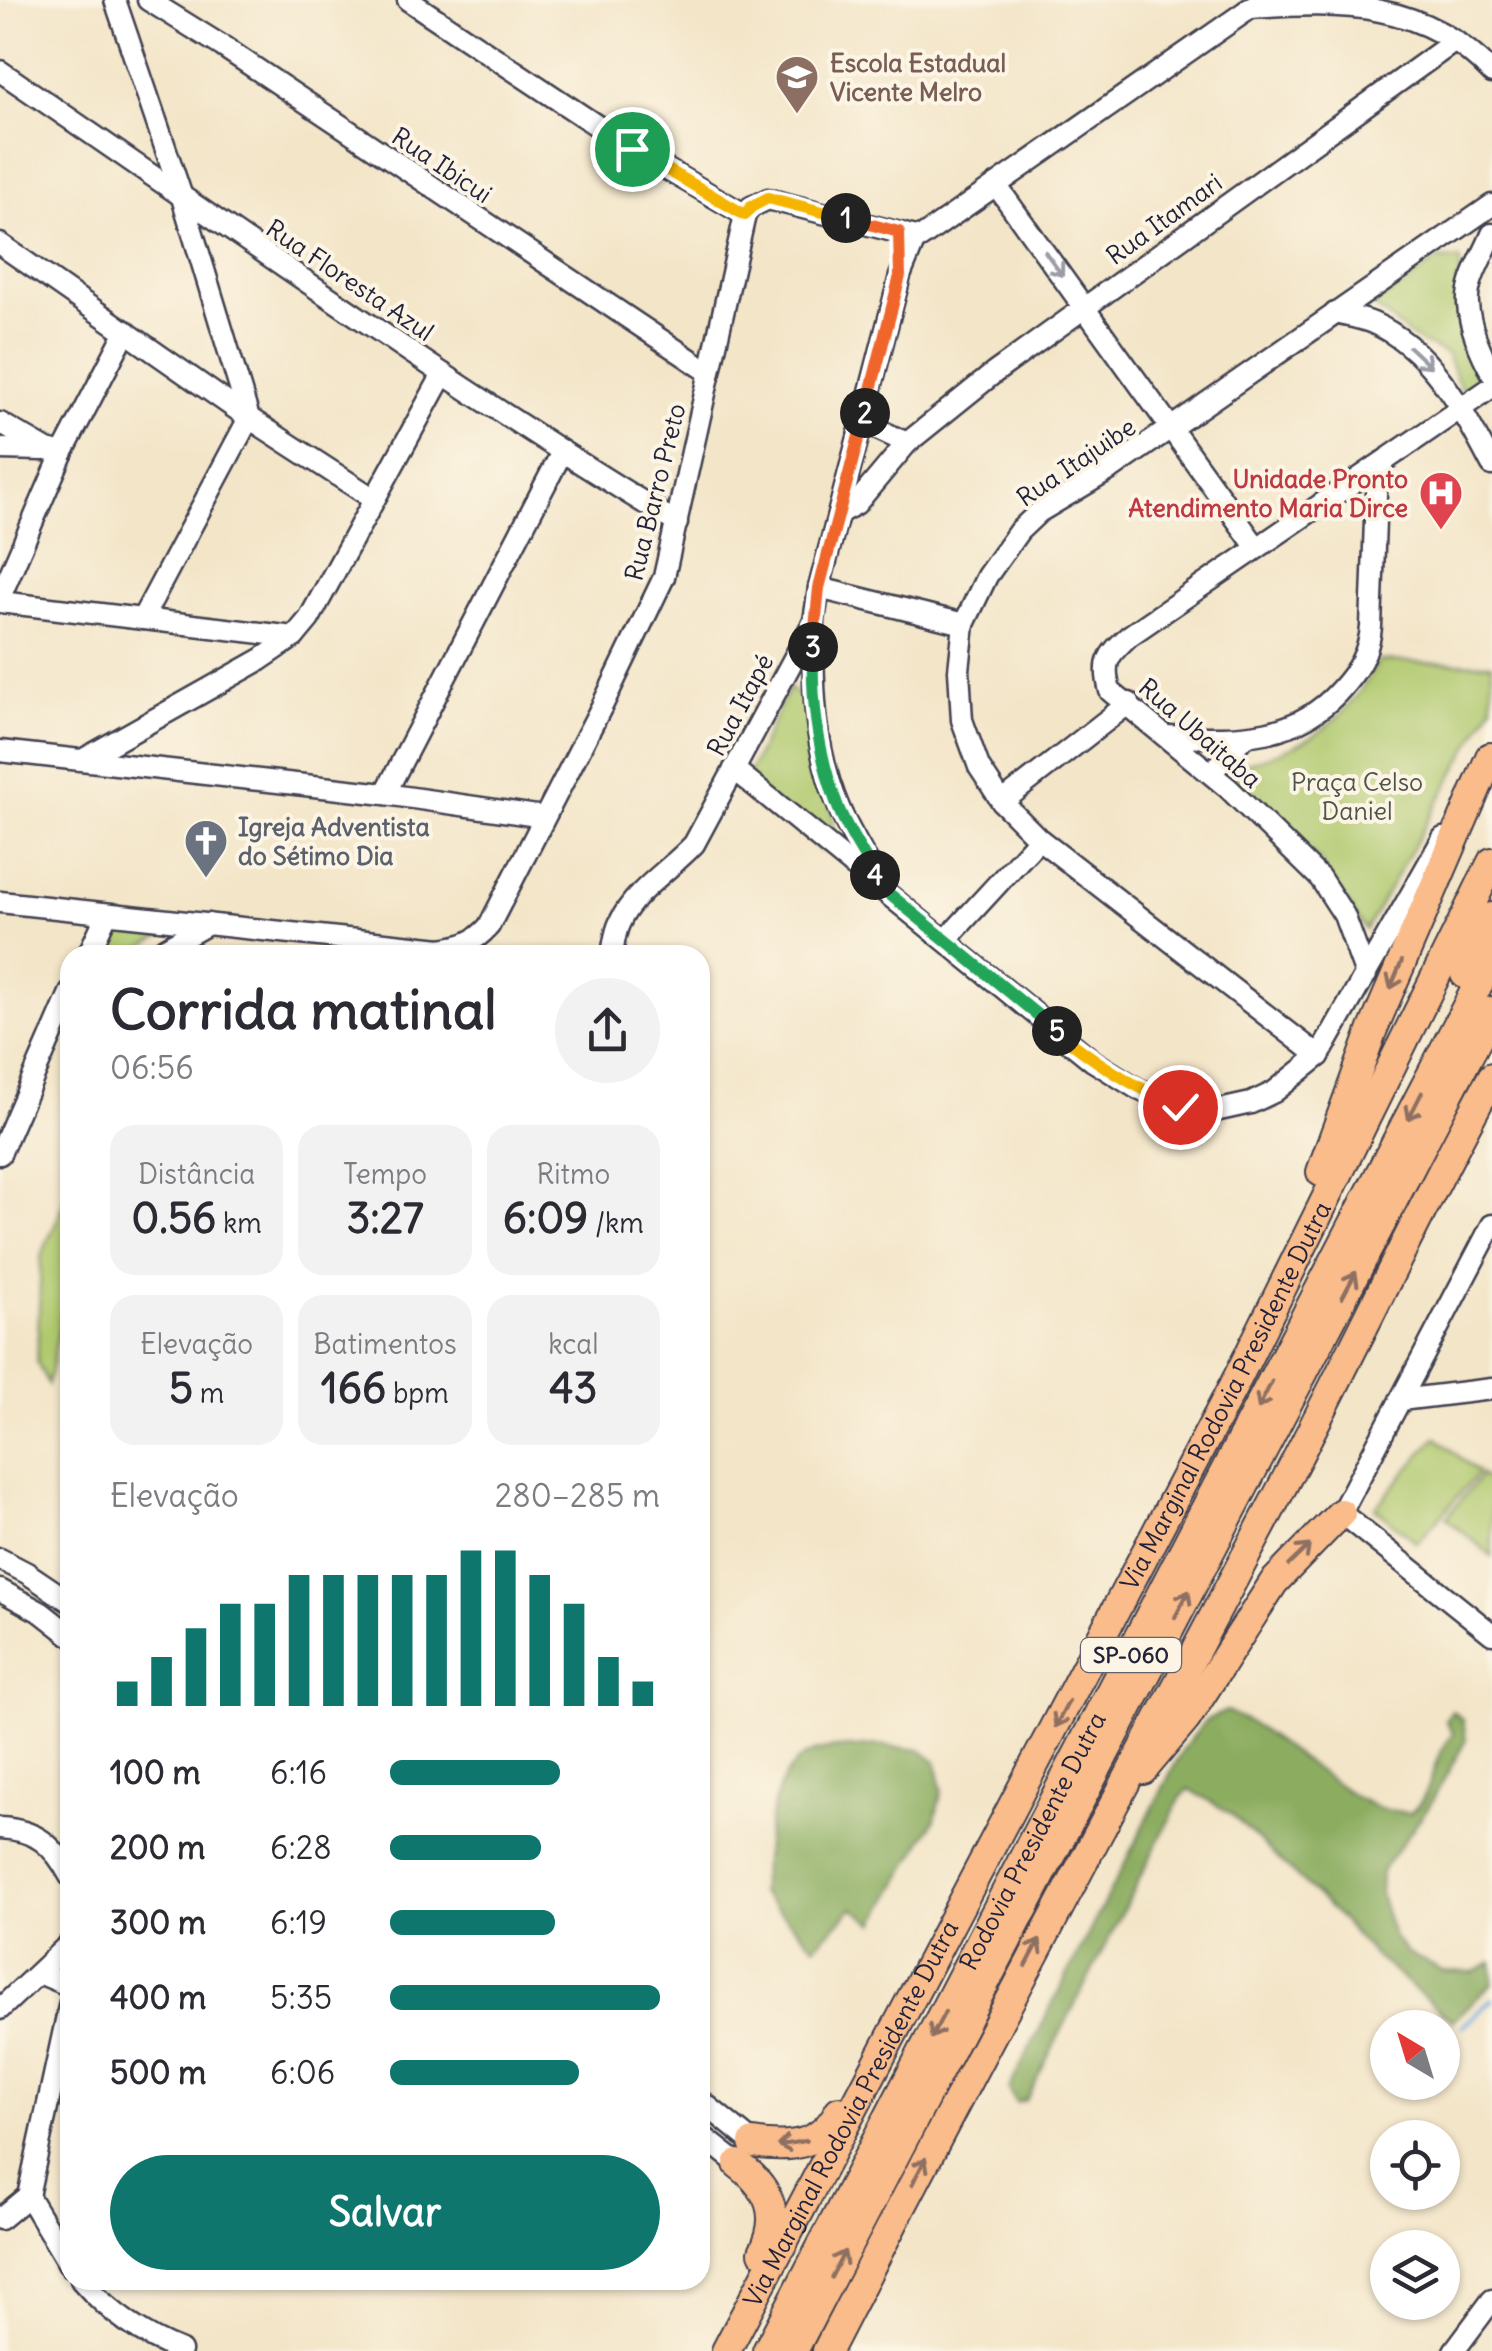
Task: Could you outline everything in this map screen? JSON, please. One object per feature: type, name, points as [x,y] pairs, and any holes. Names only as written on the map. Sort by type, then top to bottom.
[{"type":"highway","points":[[1237,1380],[1246,1326],[1326,1162],[1372,1029],[1491,754]]},
{"type":"highway","name":"Via Marginal Rodovia Presidente Dutra","points":[[726,2351],[1237,1380],[1492,862]]},
{"type":"highway","points":[[1440,1057],[1438,1030],[1492,917]]},
{"type":"highway","name":"Rodovia Presidente Dutra","points":[[768,2351],[1492,958]]},
{"type":"highway","name":"Rodovia Presidente Dutra","points":[[793,2351],[1492,1011]]},
{"type":"highway","name":"Rodovia Presidente Dutra","points":[[827,2351],[1274,1504],[1492,1077]]},
{"type":"highway","points":[[1115,1800],[1186,1719],[1274,1582],[1341,1514]]},
{"type":"highway","points":[[714,2351],[716,2340],[774,2232],[773,2211],[746,2153],[789,2146],[829,2130],[889,2021],[914,1992]]},
{"type":"street","points":[[115,0],[181,194],[249,418],[142,618]]},
{"type":"street","name":"Rua Ibicui","points":[[148,0],[709,372]]},
{"type":"street","points":[[408,0],[632,149],[745,215],[768,198],[920,238],[1255,4],[1325,2],[1396,11],[1426,23],[1492,73]]},
{"type":"street","name":"Rua Itamari","points":[[840,512],[856,504],[907,443],[1085,307],[1455,42]]},
{"type":"street","name":"Rua Floresta Azul","points":[[0,71],[443,374],[677,522]]},
{"type":"street","points":[[996,185],[1257,548]]},
{"type":"street","name":"Rua Itajuibe","points":[[1319,1056],[1039,839],[1002,802],[980,767],[962,720],[959,670],[964,624],[988,576],[1019,531],[1039,512],[1113,468],[1492,204]]},
{"type":"street","name":"Rua Barro Preto","points":[[466,945],[477,940],[488,926],[654,600],[677,522],[745,215]]},
{"type":"street","points":[[1459,226],[1481,262]]},
{"type":"street","name":"Rua Itapé","points":[[614,945],[620,921],[694,844],[814,620],[908,234]]},
{"type":"street","points":[[1492,234],[1467,302],[1492,373]]},
{"type":"street","points":[[0,244],[249,418],[374,499]]},
{"type":"street","points":[[1335,313],[1372,322],[1435,372],[1462,408],[1492,465]]},
{"type":"street","points":[[126,332],[54,452],[0,599],[294,637]]},
{"type":"street","points":[[84,759],[294,637],[309,620],[443,374]]},
{"type":"street","name":"Rua Ubaitaba","points":[[1366,975],[1344,915],[1320,878],[1211,773],[1110,690],[1104,670],[1112,651],[1129,636],[1492,387]]},
{"type":"street","points":[[864,419],[907,443]]},
{"type":"street","points":[[0,422],[54,452]]},
{"type":"street","points":[[1436,425],[1478,439]]},
{"type":"street","points":[[0,449],[54,452]]},
{"type":"street","points":[[385,794],[562,452]]},
{"type":"street","points":[[1168,736],[1244,737],[1290,727],[1315,715],[1357,670],[1369,645],[1371,627],[1377,467]]},
{"type":"street","points":[[819,588],[964,624]]},
{"type":"street","points":[[814,620],[812,688],[818,736],[839,808],[882,888]]},
{"type":"street","points":[[1002,802],[1128,703]]},
{"type":"street","points":[[124,736],[129,750],[147,766]]},
{"type":"street","points":[[1211,773],[1244,737]]},
{"type":"street","points":[[0,751],[385,794],[544,818]]},
{"type":"street","points":[[734,769],[1093,1061],[1138,1089],[1180,1107],[1206,1112],[1251,1103],[1274,1092],[1319,1056],[1491,754]]},
{"type":"street","points":[[946,940],[1039,839]]},
{"type":"street","points":[[0,902],[208,924]]},
{"type":"street","points":[[93,945],[107,914]]},
{"type":"street","points":[[171,945],[208,924]]},
{"type":"street","name":"Rua Barro Preto","points":[[208,924],[404,945]]},
{"type":"street","points":[[0,1154],[60,1018]]},
{"type":"street","points":[[1492,1225],[1341,1514],[1492,1634]]},
{"type":"street","points":[[1400,1400],[1492,1390]]},
{"type":"street","points":[[0,1560],[27,1572],[60,1595]]},
{"type":"street","points":[[0,1590],[42,1612],[60,1627]]},
{"type":"street","points":[[0,1828],[24,1829],[44,1841],[60,1863]]},
{"type":"street","points":[[0,2008],[60,1953]]},
{"type":"street","points":[[39,1973],[60,1982]]},
{"type":"street","points":[[0,2220],[28,2196],[60,2048]]},
{"type":"street","points":[[710,2112],[746,2153]]},
{"type":"street","points":[[710,2138],[746,2153]]},
{"type":"street","points":[[28,2196],[60,2249]]},
{"type":"street","points":[[90,2290],[129,2324],[181,2351]]},
{"type":"street","points":[[1454,2351],[1492,2300]]},
{"type":"green space","points":[[1439,259],[1460,260],[1460,318],[1481,378],[1462,391],[1447,355],[1414,339],[1373,305]]},
{"type":"green space","name":"Praça Celso Daniel","points":[[1379,661],[1492,664],[1492,706],[1366,930],[1317,858],[1238,786],[1228,769],[1317,733],[1349,705]]},
{"type":"green space","points":[[789,688],[809,704],[834,823],[822,851],[743,785]]},
{"type":"green space","points":[[111,927],[176,928],[146,945],[104,945]]},
{"type":"green space","points":[[60,1213],[60,1325],[48,1384],[37,1363],[41,1257]]},
{"type":"green space","points":[[1436,1437],[1478,1473],[1417,1543],[1375,1508]]},
{"type":"green space","points":[[1481,1475],[1492,1484],[1492,1556],[1446,1518]]},
{"type":"green space","points":[[1227,1711],[1249,1722],[1355,1797],[1380,1809],[1410,1813],[1424,1796],[1453,1734],[1446,1720],[1452,1711],[1463,1720],[1466,1740],[1429,1806],[1381,1872],[1380,1895],[1393,1936],[1406,1952],[1443,1971],[1473,1972],[1492,1962],[1492,1983],[1460,2014],[1460,2010],[1440,2010],[1374,1955],[1230,1813],[1189,1789],[1181,1797],[1026,2100],[1016,2103],[1009,2089],[1182,1751],[1206,1720]]},
{"type":"green space","points":[[877,1745],[920,1750],[936,1762],[942,1790],[935,1819],[875,1923],[853,1908],[815,1946],[760,1892],[778,1792],[798,1761],[814,1752]]},
{"type":"waterway","points":[[1463,2026],[1492,2000]]},
{"type":"place","name":"Escola Estadual Vicente Melro","points":[[797,115]]},
{"type":"place","name":"Unidade Pronto Atendimento Maria Dirce","points":[[1441,531]]},
{"type":"place","name":"Igreja Adventista do Sétimo Dia","points":[[206,879]]},
{"type":"route","points":[[632,149],[745,215],[768,198],[899,232],[900,276],[814,620],[812,688],[818,736],[839,808],[882,888],[1093,1061],[1138,1089],[1180,1107]]}]
